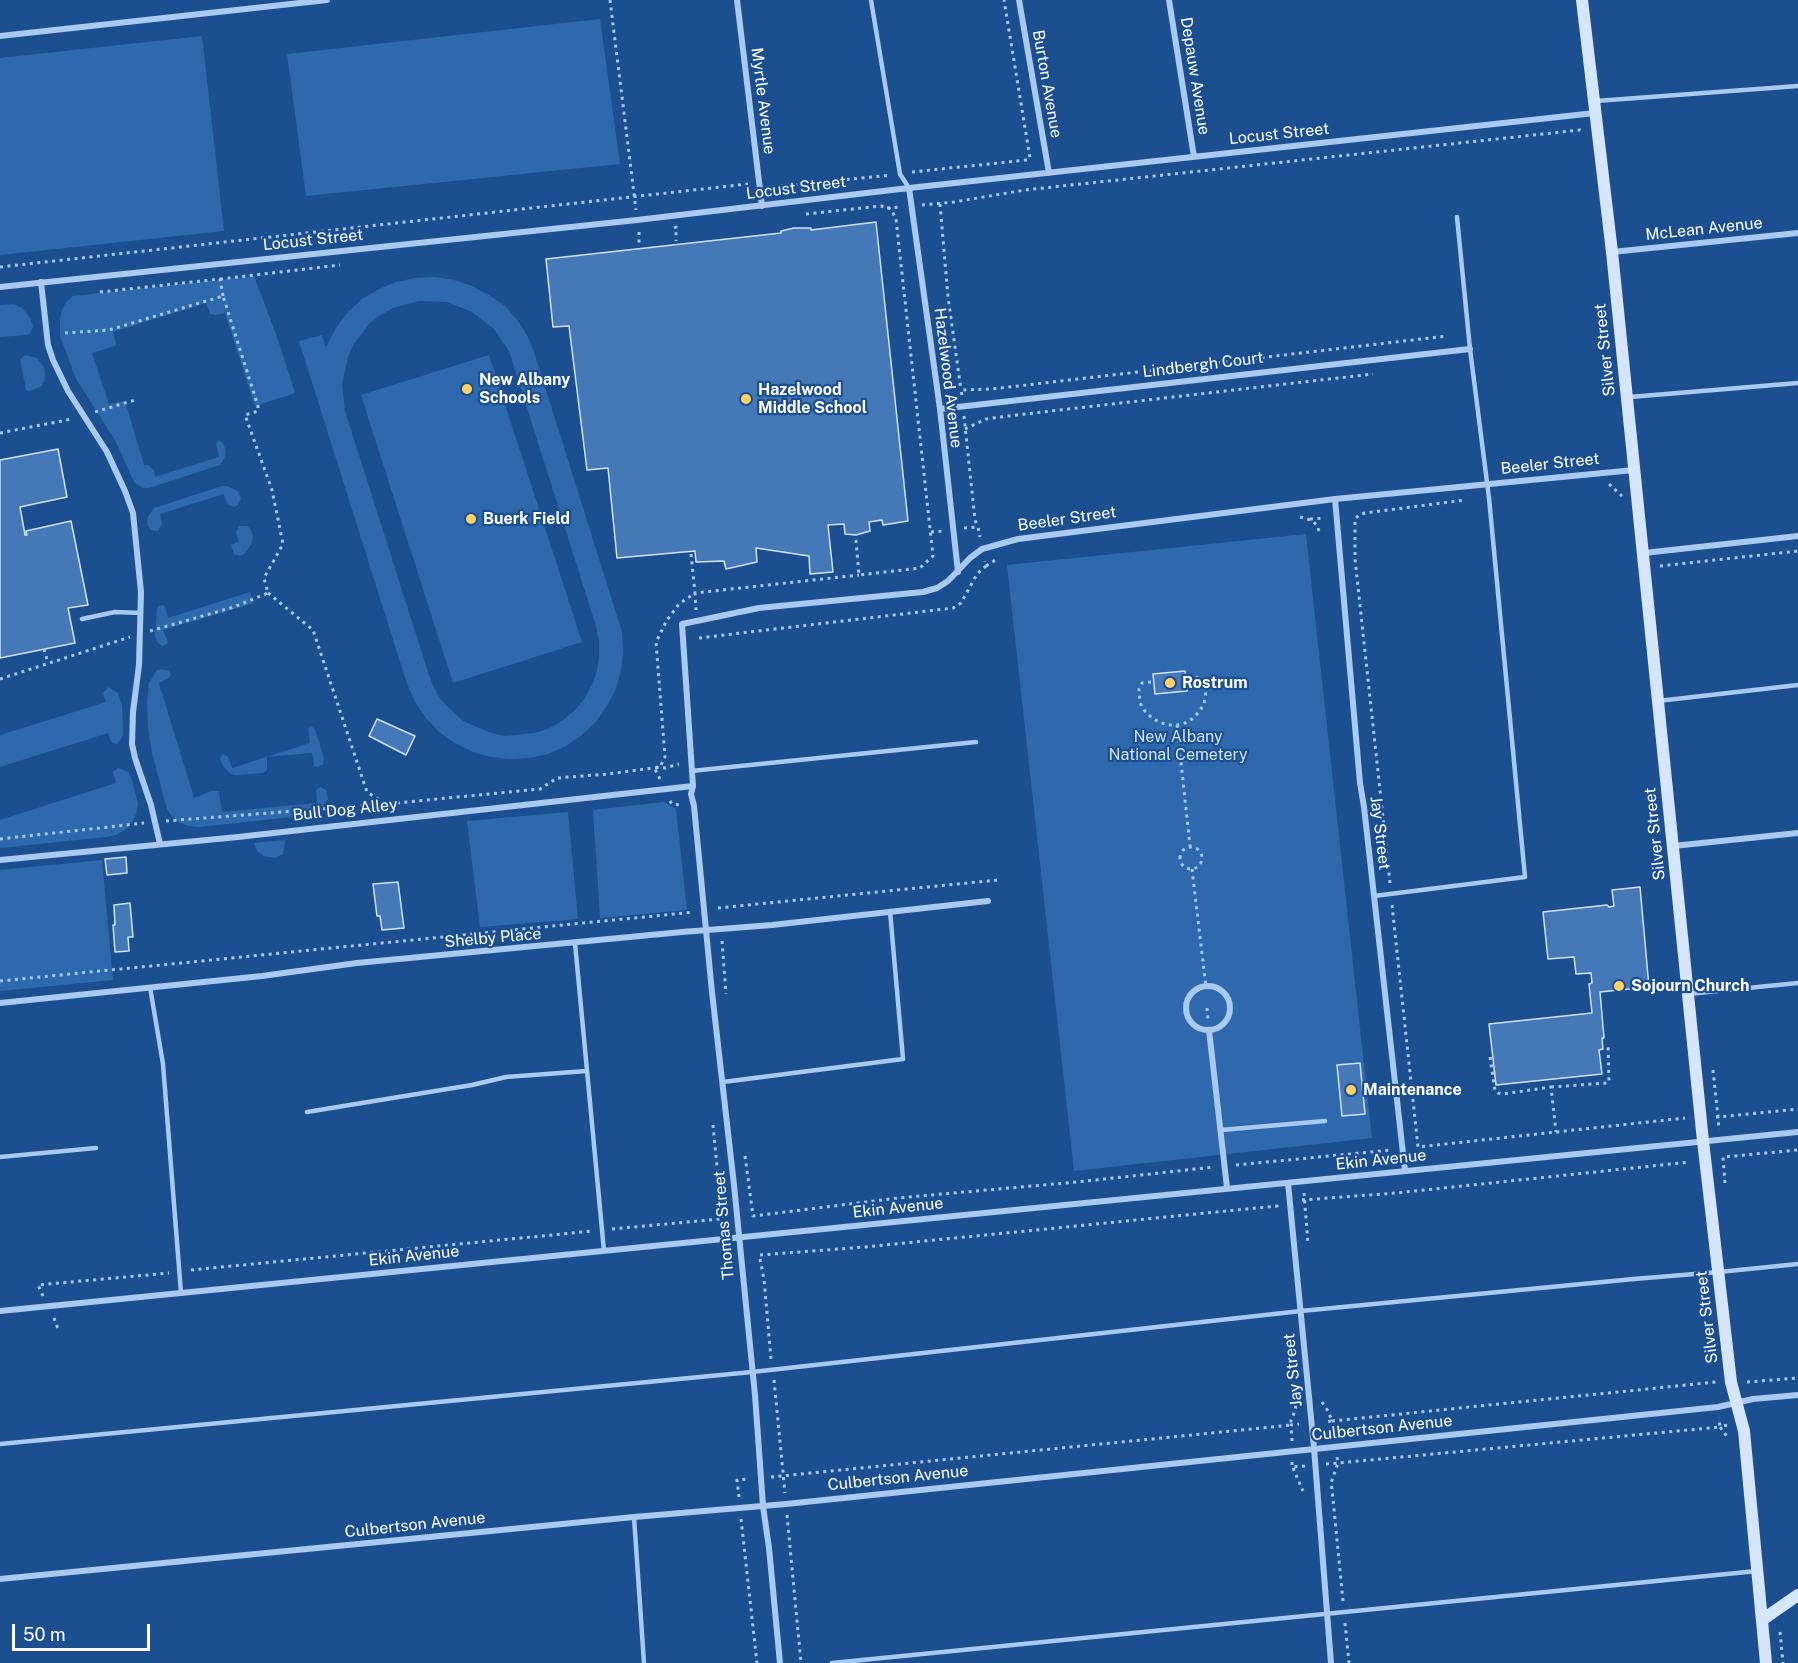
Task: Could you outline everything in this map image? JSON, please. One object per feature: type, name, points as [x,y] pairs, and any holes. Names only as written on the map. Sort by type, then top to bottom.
[{"type":"main road","name":"Silver Street","points":[[1582,0],[1644,553],[1703,1141],[1731,1382],[1744,1431],[1766,1663]]},
{"type":"main road","points":[[1762,1620],[1798,1595]]},
{"type":"street","points":[[0,36],[327,0]]},
{"type":"street","name":"Myrtle Avenue","points":[[737,0],[762,206]]},
{"type":"street","name":"Burton Avenue","points":[[1019,0],[1049,173]]},
{"type":"street","name":"Depauw Avenue","points":[[1168,0],[1194,157]]},
{"type":"street","name":"Locust Street","points":[[0,287],[762,206],[1194,157],[1594,107]]},
{"type":"street","name":"Hazelwood Avenue","points":[[909,188],[940,409],[958,572]]},
{"type":"street","name":"McLean Avenue","points":[[1612,252],[1798,232]]},
{"type":"street","points":[[41,282],[50,351],[68,391],[107,452],[132,508],[141,592],[139,665],[133,712],[132,744],[160,844]]},
{"type":"street","name":"Lindbergh Court","points":[[940,409],[1470,349]]},
{"type":"street","name":"Beeler Street","points":[[693,786],[682,624],[759,608],[923,592],[943,585],[982,549],[1018,539],[1335,498],[1634,470]]},
{"type":"street","name":"Jay Street","points":[[1335,498],[1360,783],[1405,1171]]},
{"type":"street","points":[[1644,553],[1798,537]]},
{"type":"street","name":"Bull Dog Alley","points":[[0,860],[693,786]]},
{"type":"street","name":"Thomas Street","points":[[693,786],[691,794],[739,1237],[762,1506],[769,1548],[780,1663]]},
{"type":"street","points":[[1672,846],[1798,833]]},
{"type":"street","name":"Shelby Place","points":[[0,1003],[262,976],[357,963],[707,931],[988,901]]},
{"type":"street","points":[[1206,987],[1220,990],[1228,1000],[1230,1007],[1230,1014],[1222,1025],[1209,1030],[1197,1026],[1188,1016],[1187,1010],[1190,997],[1200,988],[1206,987]]},
{"type":"street","points":[[1209,1030],[1227,1188]]},
{"type":"street","name":"Ekin Avenue","points":[[0,1311],[1798,1131]]},
{"type":"street","name":"Jay Street","points":[[1288,1182],[1314,1448],[1331,1663]]},
{"type":"street","name":"Culbertson Avenue","points":[[0,1579],[786,1504],[1718,1407],[1754,1399],[1798,1395]]},
{"type":"lane","points":[[870,0],[900,174],[909,188]]},
{"type":"lane","points":[[1594,107],[1798,86]]},
{"type":"lane","points":[[1374,896],[1526,877],[1489,498],[1470,349],[1457,217]]},
{"type":"lane","points":[[1627,398],[1798,383]]},
{"type":"lane","points":[[82,619],[116,612],[141,613]]},
{"type":"lane","points":[[1658,701],[1798,685]]},
{"type":"lane","points":[[691,771],[976,742]]},
{"type":"lane","points":[[723,1082],[903,1059],[890,911]]},
{"type":"lane","points":[[575,943],[604,1251]]},
{"type":"lane","points":[[1688,993],[1798,983]]},
{"type":"lane","points":[[150,987],[163,1064],[181,1293]]},
{"type":"lane","points":[[307,1112],[472,1085],[506,1077],[587,1071]]},
{"type":"lane","points":[[1221,1130],[1324,1121]]},
{"type":"lane","points":[[0,1157],[96,1148]]},
{"type":"lane","points":[[0,1444],[772,1370],[1300,1311],[1798,1264]]},
{"type":"lane","points":[[634,1517],[644,1663]]},
{"type":"lane","points":[[832,1663],[1757,1571]]},
{"type":"path","points":[[610,0],[637,220]]},
{"type":"path","points":[[770,186],[900,174],[1030,158],[1004,0]]},
{"type":"path","points":[[887,208],[940,203],[1025,190],[1413,147],[1580,130],[1583,135]]},
{"type":"path","points":[[0,267],[748,184]]},
{"type":"path","points":[[940,203],[948,297],[961,390]]},
{"type":"path","points":[[0,838],[155,822],[540,789],[557,778],[660,767],[665,757],[656,642],[667,620],[679,604],[695,594],[921,568],[933,556],[896,219],[891,209],[881,206],[796,215]]},
{"type":"path","points":[[100,292],[220,279],[223,297],[258,406],[258,411],[245,416],[272,490],[283,544],[264,578],[268,593],[313,630],[367,792],[386,804]]},
{"type":"path","points":[[65,333],[109,330],[223,297]]},
{"type":"path","points":[[965,429],[986,419],[1008,416],[1375,374]]},
{"type":"path","points":[[0,433],[84,415],[135,400]]},
{"type":"path","points":[[1620,471],[1624,504]]},
{"type":"path","points":[[1609,484],[1623,496]]},
{"type":"path","points":[[1418,1147],[1355,559],[1355,519],[1365,513],[1489,498]]},
{"type":"path","points":[[856,540],[859,575]]},
{"type":"path","points":[[1660,566],[1798,551]]},
{"type":"path","points":[[691,554],[695,594]]},
{"type":"path","points":[[0,679],[140,634],[234,607],[268,593]]},
{"type":"path","points":[[44,649],[48,663]]},
{"type":"path","points":[[1151,682],[1142,684],[1139,689],[1140,703],[1144,710],[1159,722],[1177,725],[1192,719],[1204,704],[1207,686],[1202,678],[1192,677]]},
{"type":"path","points":[[1177,725],[1190,846]]},
{"type":"path","points":[[1190,846],[1200,850],[1202,856],[1199,866],[1192,868],[1185,867],[1181,860],[1183,850],[1190,846]]},
{"type":"path","points":[[1192,868],[1206,987]]},
{"type":"path","points":[[718,908],[998,880]]},
{"type":"path","points":[[0,981],[691,912]]},
{"type":"path","points":[[1490,1057],[1495,1091],[1503,1094],[1551,1087],[1607,1083],[1609,1082],[1608,1043]]},
{"type":"path","points":[[1551,1087],[1556,1132]]},
{"type":"path","points":[[1718,1117],[1798,1108]]},
{"type":"path","points":[[753,1216],[898,1198],[1403,1149],[1687,1118]]},
{"type":"path","points":[[1722,1157],[1798,1150]]},
{"type":"path","points":[[801,1663],[760,1257],[1277,1206],[1278,1217]]},
{"type":"path","points":[[58,1329],[38,1285],[720,1219]]},
{"type":"path","points":[[1747,1382],[1798,1378]]},
{"type":"path","points":[[737,1480],[1292,1425],[1296,1396]]},
{"type":"path","points":[[1338,1463],[1331,1483],[1349,1663]]},
{"type":"path","points":[[741,1525],[757,1663]]},
{"type":"green space","points":[[600,19],[620,164],[306,196],[287,54]]},
{"type":"green space","points":[[202,36],[224,231],[0,255],[0,58]]},
{"type":"green space","points":[[254,276],[295,393],[255,406],[225,313],[210,314],[206,303],[113,332],[115,346],[92,353],[109,404],[125,401],[144,465],[154,470],[155,477],[219,457],[216,444],[219,441],[223,443],[226,451],[220,465],[143,488],[134,482],[115,440],[76,379],[60,336],[60,317],[66,302],[73,296]]},
{"type":"green space","points":[[435,277],[472,286],[505,306],[528,337],[622,632],[621,671],[616,689],[607,706],[596,722],[582,735],[548,754],[510,759],[473,752],[439,732],[415,702],[407,684],[299,341],[322,335],[326,347],[348,312],[362,299],[396,282]],"holes":[[[419,301],[447,302],[472,312],[494,329],[509,351],[596,626],[599,656],[592,685],[575,710],[550,728],[535,733],[505,736],[491,733],[463,721],[441,700],[428,672],[345,411],[342,384],[348,357],[353,345],[370,323],[393,308]]]},
{"type":"green space","points":[[14,304],[23,309],[30,318],[33,326],[31,332],[27,335],[0,337],[0,305]]},
{"type":"green space","points":[[26,355],[37,358],[44,367],[45,374],[44,382],[40,387],[29,391],[26,390],[20,359]]},
{"type":"green space","name":"Buerk Field","points":[[489,355],[582,642],[453,683],[361,395]]},
{"type":"green space","points":[[222,486],[238,491],[241,498],[238,505],[234,507],[227,504],[224,494],[160,514],[162,524],[158,531],[151,530],[148,526],[147,518],[154,508]]},
{"type":"green space","points":[[239,526],[247,526],[251,529],[253,537],[251,545],[240,556],[234,554],[231,545],[239,542],[236,532]]},
{"type":"green space","name":"New Albany National Cemetery","points":[[1306,534],[1372,1138],[1074,1171],[1007,565]]},
{"type":"green space","points":[[250,592],[254,603],[163,630],[167,644],[162,646],[157,642],[155,636],[159,606],[165,607],[168,618]]},
{"type":"green space","points":[[161,669],[171,674],[169,678],[159,683],[194,798],[212,791],[219,791],[222,812],[317,803],[316,790],[320,787],[326,790],[328,799],[323,806],[314,813],[301,816],[199,827],[188,826],[172,817],[167,809],[152,753],[148,728],[149,683],[157,670]]},
{"type":"green space","points":[[108,687],[118,693],[122,706],[123,734],[117,744],[111,742],[108,733],[0,767],[0,735],[106,702],[103,693]]},
{"type":"green space","points":[[311,726],[315,729],[324,758],[323,764],[318,767],[314,766],[312,753],[267,757],[267,770],[263,773],[236,775],[231,774],[223,766],[220,759],[224,754],[228,757],[232,768],[310,743],[308,729]]},
{"type":"green space","points":[[118,768],[128,772],[131,777],[138,803],[136,814],[125,830],[106,837],[0,848],[0,820],[116,783],[113,772]]},
{"type":"green space","points":[[664,802],[676,809],[687,910],[600,918],[593,810]]},
{"type":"green space","points":[[568,812],[578,919],[480,927],[467,821]]},
{"type":"green space","points":[[285,840],[283,854],[275,858],[264,856],[257,851],[254,843]]},
{"type":"green space","points":[[102,860],[113,980],[0,991],[0,870]]},
{"type":"building","points":[[876,222],[908,521],[883,525],[882,520],[869,522],[870,531],[856,535],[845,534],[844,524],[828,525],[833,572],[810,574],[809,556],[756,548],[757,562],[726,569],[724,561],[696,562],[695,551],[617,558],[608,468],[587,470],[569,326],[553,327],[546,259],[781,233],[781,231],[794,228],[811,228],[811,230]]},
{"type":"building","points":[[58,449],[67,497],[20,507],[25,535],[27,535],[26,531],[71,521],[88,605],[68,608],[75,643],[0,658],[0,460]]},
{"type":"building","name":"Rostrum","points":[[1185,671],[1187,691],[1155,694],[1153,674]]},
{"type":"building","points":[[377,719],[415,736],[406,755],[369,736]]},
{"type":"building","points":[[126,857],[127,873],[107,875],[105,859]]},
{"type":"building","points":[[398,882],[404,928],[382,930],[380,916],[377,916],[373,884]]},
{"type":"building","name":"Sojourn Church","points":[[1640,887],[1649,987],[1600,992],[1604,1038],[1602,1038],[1603,1049],[1599,1050],[1602,1074],[1496,1085],[1489,1024],[1592,1013],[1589,984],[1592,983],[1591,973],[1576,974],[1574,957],[1548,959],[1543,912],[1614,906],[1612,890]]},
{"type":"building","points":[[130,903],[133,937],[128,937],[129,951],[115,952],[114,905]]},
{"type":"building","name":"Maintenance","points":[[1360,1063],[1365,1114],[1342,1116],[1337,1065]]},
{"type":"place","name":"New Albany Schools","points":[[467,389]]},
{"type":"place","name":"Hazelwood Middle School","points":[[746,399]]},
{"type":"place","name":"Buerk Field","points":[[471,519]]},
{"type":"place","name":"Rostrum","points":[[1170,683]]},
{"type":"place","name":"Sojourn Church","points":[[1619,986]]},
{"type":"place","name":"Maintenance","points":[[1351,1090]]}]
